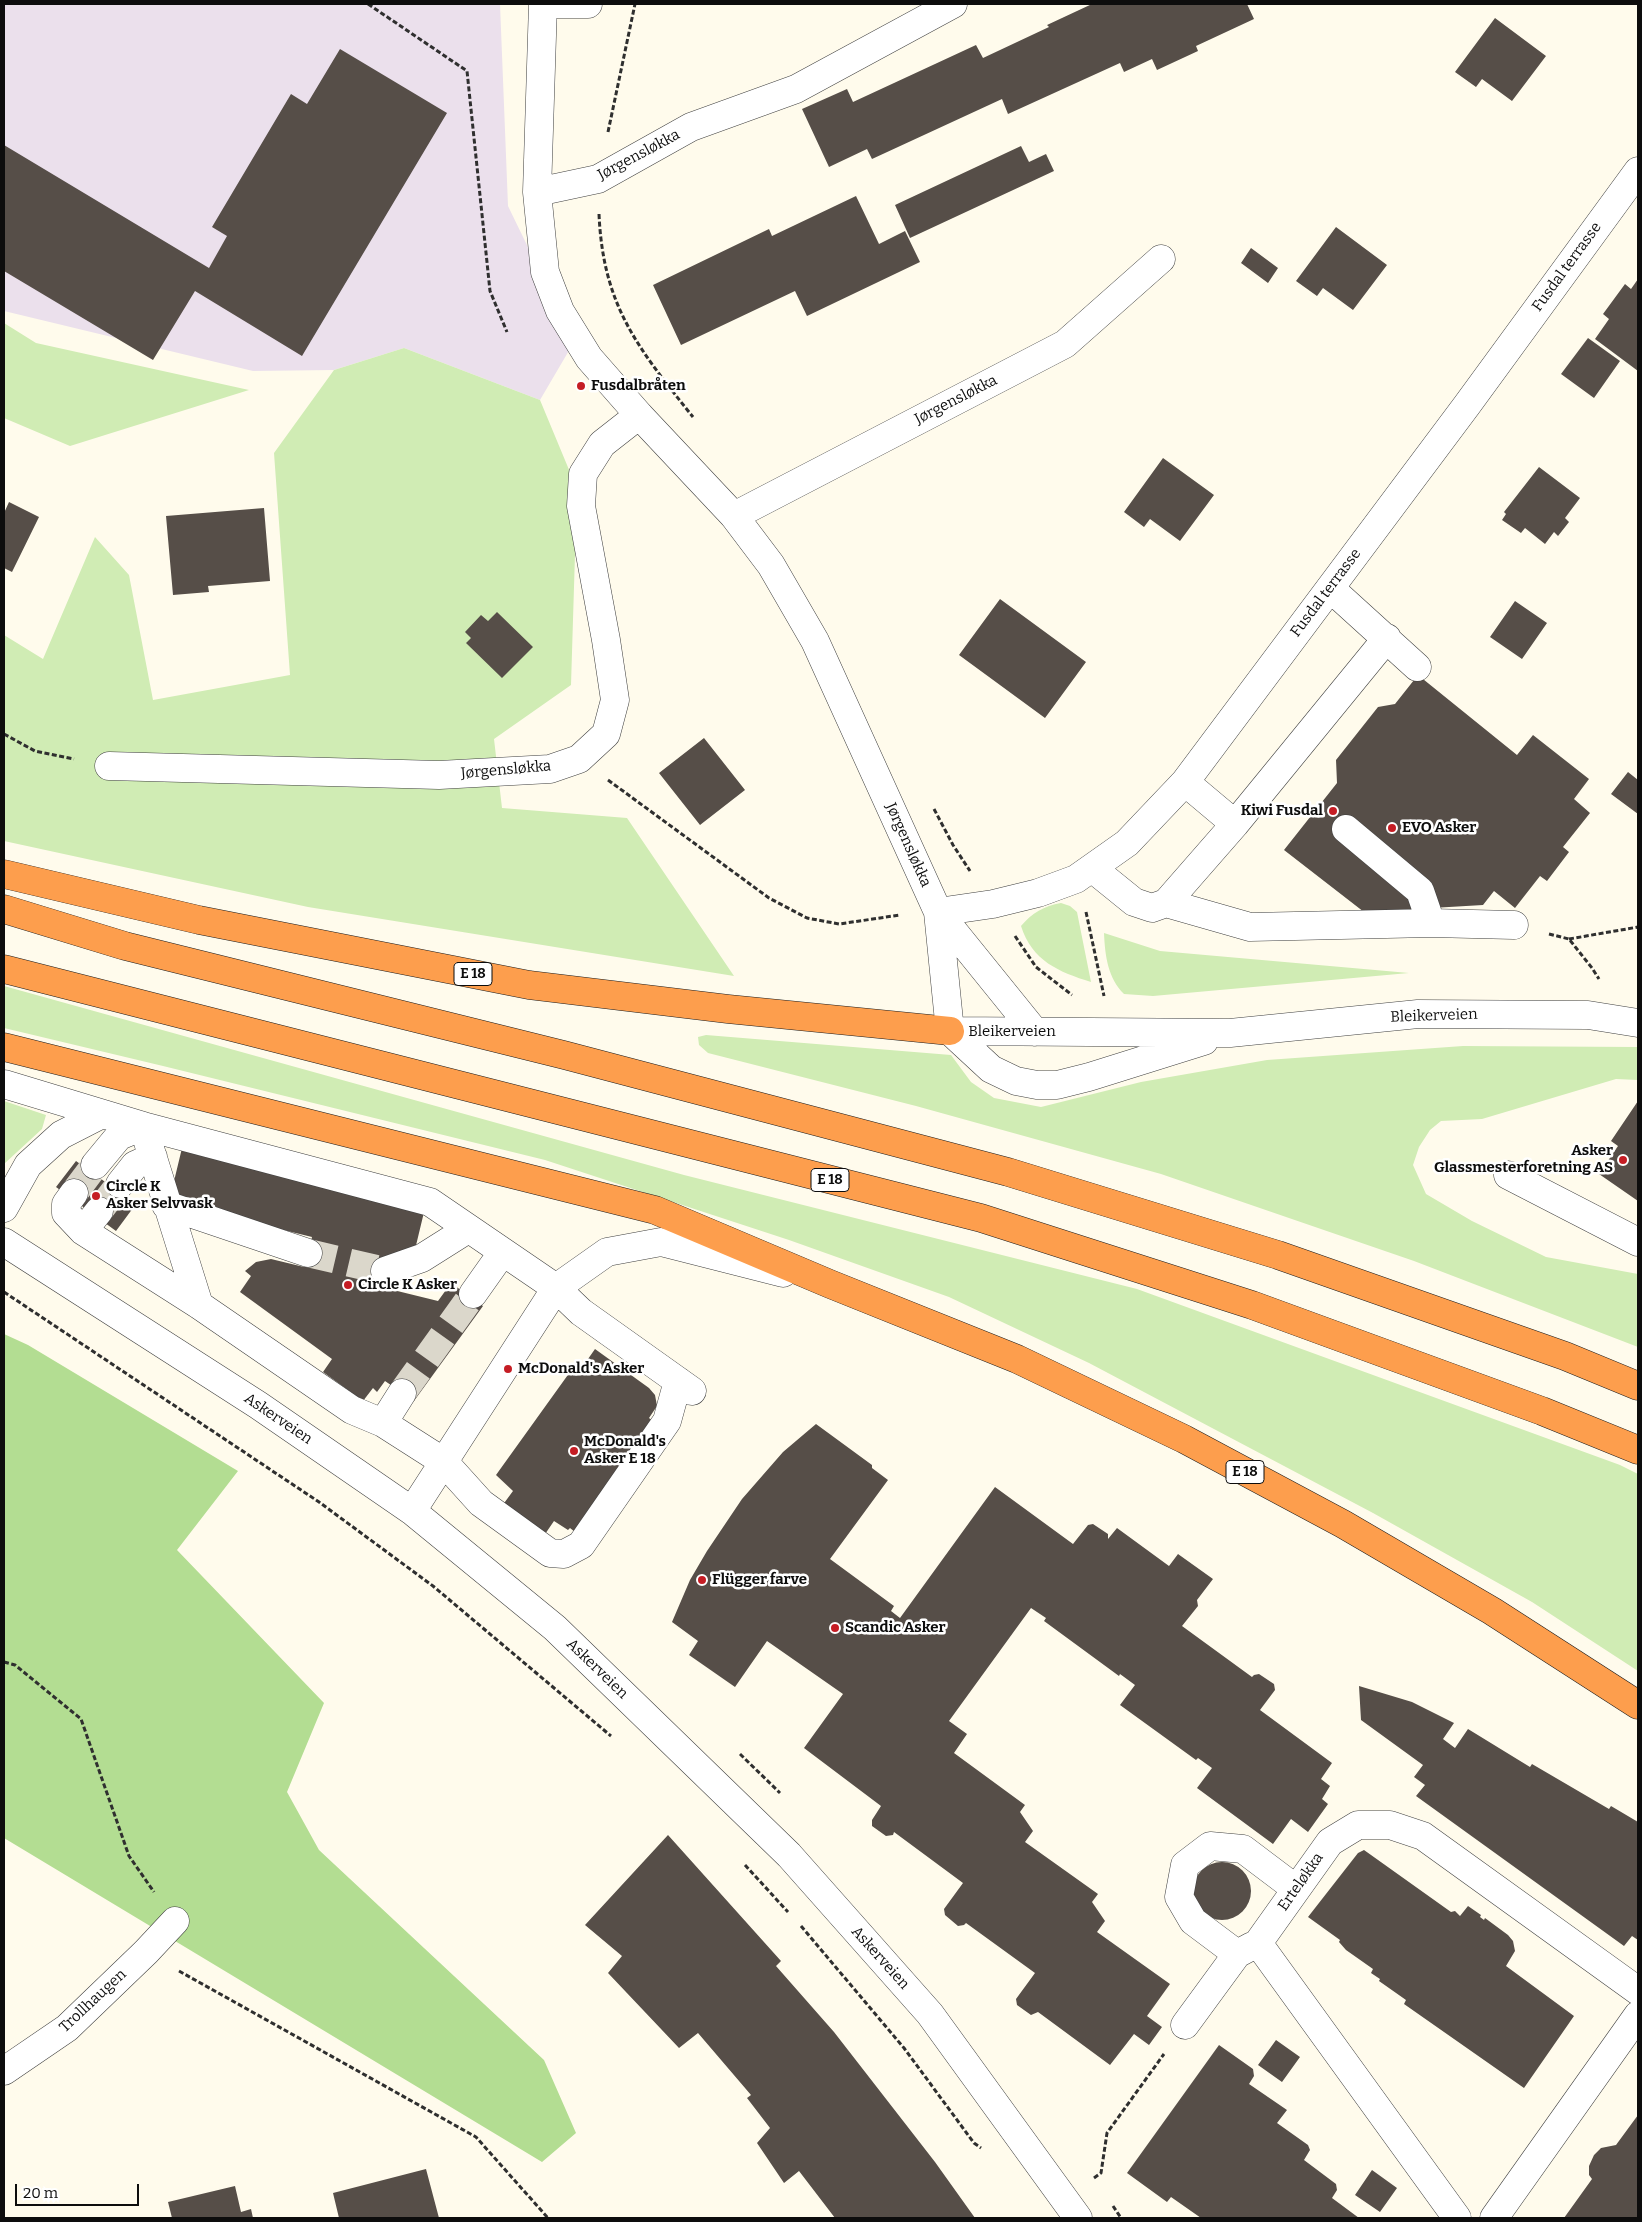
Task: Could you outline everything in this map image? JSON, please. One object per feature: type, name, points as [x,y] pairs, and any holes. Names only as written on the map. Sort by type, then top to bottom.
[{"type":"highway","name":"E 18","points":[[4,874],[199,920],[529,985],[728,1009],[950,1032]]},
{"type":"highway","points":[[4,909],[125,946],[564,1055],[1008,1172],[1278,1255],[1565,1356],[1638,1386]]},
{"type":"highway","name":"E 18","points":[[4,969],[981,1218],[1252,1305],[1542,1410],[1638,1450]]},
{"type":"highway","name":"E 18","points":[[4,1047],[655,1210],[830,1284],[1017,1359],[1184,1439],[1352,1529],[1492,1611],[1638,1704]]},
{"type":"street","points":[[544,4],[588,4]]},
{"type":"street","name":"Jørgensløkka","points":[[544,4],[537,192],[545,272],[560,311],[589,358],[734,516],[771,565],[815,641],[938,912],[1034,1032]]},
{"type":"street","name":"Jørgensløkka","points":[[537,192],[598,179],[691,127],[796,88],[953,4]]},
{"type":"street","name":"Fusdal terrasse","points":[[938,912],[993,904],[1038,894],[1084,873],[1127,843],[1186,782],[1638,171]]},
{"type":"street","name":"Jørgensløkka","points":[[734,516],[1065,344],[1162,259]]},
{"type":"street","name":"Jørgensløkka","points":[[109,766],[438,775],[550,769],[580,759],[606,734],[614,700],[606,640],[581,506],[583,474],[602,444],[639,414]]},
{"type":"street","points":[[1330,588],[1418,667]]},
{"type":"street","points":[[1084,873],[1134,902],[1152,908],[1166,903],[1235,824],[1387,638]]},
{"type":"street","points":[[1186,782],[1235,824]]},
{"type":"street","points":[[1346,829],[1420,891],[1431,923]]},
{"type":"street","points":[[1166,903],[1250,927],[1431,923],[1514,924]]},
{"type":"street","name":"Jørgensløkka","points":[[938,912],[950,1032]]},
{"type":"street","name":"Bleikerveien","points":[[950,1032],[1230,1033],[1418,1014],[1588,1015],[1638,1023]]},
{"type":"street","name":"Bleikerveien","points":[[950,1032],[991,1069],[1016,1081],[1037,1085],[1056,1085],[1090,1077],[1230,1033]]},
{"type":"street","points":[[4,1084],[143,1126],[430,1202],[468,1230],[556,1288],[581,1312],[686,1387],[667,1421],[581,1545],[564,1554],[550,1553],[482,1503],[444,1462],[383,1424],[352,1410],[199,1305],[91,1221],[66,1213],[66,1204],[74,1193]]},
{"type":"street","points":[[4,1208],[28,1165],[61,1135],[102,1114]]},
{"type":"street","points":[[143,1126],[199,1305]]},
{"type":"street","points":[[95,1165],[118,1136],[143,1126]]},
{"type":"street","points":[[120,1184],[135,1165],[153,1157]]},
{"type":"street","points":[[1508,1175],[1638,1242]]},
{"type":"street","points":[[166,1204],[308,1253]]},
{"type":"street","points":[[385,1271],[422,1258],[468,1230]]},
{"type":"street","name":"Askerveien","points":[[4,1242],[258,1405],[412,1511],[555,1628],[789,1855],[930,2014],[1078,2218]]},
{"type":"street","points":[[412,1511],[556,1288],[607,1252],[661,1242],[830,1284]]},
{"type":"street","points":[[473,1294],[502,1253]]},
{"type":"street","points":[[383,1424],[402,1393]]},
{"type":"street","name":"Erteløkka","points":[[1185,2025],[1296,1889],[1330,1842],[1358,1825],[1390,1825],[1422,1836],[1638,1991]]},
{"type":"street","points":[[1296,1889],[1243,1849],[1210,1846],[1185,1865],[1179,1898],[1194,1921],[1247,1948],[1456,2218]]},
{"type":"street","name":"Trollhaugen","points":[[4,2071],[66,2028],[146,1952],[175,1921]]},
{"type":"street","points":[[1494,2218],[1638,2016]]},
{"type":"path","points":[[368,4],[467,71],[490,291],[507,332]]},
{"type":"path","points":[[635,4],[598,179],[600,233],[607,278],[618,310],[654,369],[694,417]]},
{"type":"path","points":[[4,734],[35,751],[109,766]]},
{"type":"path","points":[[580,759],[770,898],[807,918],[839,924],[903,914],[938,912]]},
{"type":"path","points":[[932,806],[953,845],[1036,967],[1074,997]]},
{"type":"path","points":[[1084,873],[1090,925],[1106,1002]]},
{"type":"path","points":[[1514,924],[1569,939],[1638,927]]},
{"type":"path","points":[[1569,939],[1592,968],[1602,986]]},
{"type":"path","points":[[4,1292],[319,1502],[433,1586],[618,1741]]},
{"type":"path","points":[[4,1662],[14,1665],[80,1719],[129,1856],[175,1921]]},
{"type":"path","points":[[743,1864],[789,1913]]},
{"type":"path","points":[[795,1920],[904,2048],[974,2143],[989,2154]]},
{"type":"path","points":[[146,1952],[476,2137],[548,2218]]},
{"type":"path","points":[[1094,2178],[1101,2172],[1107,2133],[1185,2025]]},
{"type":"shaded area","points":[[4,4],[500,4],[508,206],[574,342],[540,400],[404,348],[334,370],[253,371],[4,311]]},
{"type":"green space","points":[[4,323],[36,343],[249,390],[70,446],[4,418]]},
{"type":"green space","points":[[404,348],[540,400],[577,489],[571,685],[494,739],[502,808],[627,818],[734,976],[308,907],[4,841],[4,635],[43,659],[95,537],[129,575],[153,700],[290,675],[274,453],[334,370]]},
{"type":"green space","points":[[1061,903],[1070,906],[1077,912],[1091,982],[1068,974],[1048,963],[1032,948],[1021,926],[1039,911]]},
{"type":"green space","points":[[1104,933],[1160,951],[1409,973],[1153,996],[1124,994],[1114,981],[1108,966]]},
{"type":"green space","points":[[4,986],[684,1175],[1137,1289],[1620,1465],[1638,1474],[1638,1671],[1532,1602],[1373,1513],[1089,1363],[949,1297],[789,1240],[545,1160],[4,1028]]},
{"type":"green space","points":[[706,1035],[951,1055],[971,1082],[994,1098],[1041,1107],[1141,1082],[1267,1060],[1463,1046],[1638,1047],[1638,1080],[1616,1079],[1482,1119],[1441,1121],[1430,1130],[1419,1147],[1413,1165],[1426,1194],[1472,1221],[1546,1257],[1638,1274],[1638,1347],[1414,1261],[1161,1174],[916,1106],[708,1053],[699,1045],[698,1037]]},
{"type":"green space","points":[[4,1101],[46,1115],[42,1129],[4,1164]]},
{"type":"green space","points":[[4,1334],[28,1345],[238,1471],[177,1550],[324,1703],[287,1792],[319,1850],[544,2060],[576,2133],[542,2162],[4,1838]]},
{"type":"building","points":[[1092,4],[1247,4],[1254,19],[1196,46],[1198,51],[1157,70],[1152,59],[1124,72],[1120,63],[1008,114],[1002,99],[872,159],[867,149],[829,167],[802,109],[847,89],[853,102],[976,45],[983,58],[1049,27],[1047,25]]},
{"type":"building","points":[[1495,18],[1546,56],[1512,101],[1482,79],[1476,87],[1455,72]]},
{"type":"building","points":[[340,49],[447,113],[302,356],[195,291],[153,360],[4,271],[4,145],[209,268],[227,236],[212,227],[291,94],[307,104]]},
{"type":"building","points":[[1021,146],[1029,162],[1046,154],[1054,171],[910,238],[895,205]]},
{"type":"building","points":[[856,196],[879,244],[905,231],[920,262],[807,316],[795,291],[681,345],[653,285],[769,229],[772,236]]},
{"type":"building","points":[[1336,227],[1387,265],[1353,310],[1323,288],[1317,296],[1296,281]]},
{"type":"building","points":[[1251,248],[1278,268],[1268,283],[1241,263]]},
{"type":"building","points":[[1638,279],[1638,371],[1595,339],[1609,319],[1603,314],[1625,284],[1631,289]]},
{"type":"building","points":[[1588,338],[1620,361],[1594,398],[1561,374]]},
{"type":"building","points":[[1163,458],[1214,495],[1180,541],[1150,519],[1144,527],[1124,512]]},
{"type":"building","points":[[1539,467],[1580,498],[1565,518],[1569,522],[1558,536],[1554,532],[1545,544],[1525,528],[1521,533],[1502,520],[1506,514],[1504,512]]},
{"type":"building","points":[[9,502],[39,517],[12,572],[4,568],[4,513]]},
{"type":"building","points":[[264,508],[270,581],[208,586],[209,592],[173,595],[166,516]]},
{"type":"building","points":[[1000,599],[1086,662],[1045,718],[959,655]]},
{"type":"building","points":[[1515,601],[1547,623],[1522,659],[1490,637]]},
{"type":"building","points":[[497,612],[533,647],[502,678],[466,643],[471,638],[465,632],[481,615],[488,621]]},
{"type":"building","points":[[1418,675],[1517,755],[1533,735],[1589,779],[1574,799],[1590,813],[1563,847],[1569,852],[1547,881],[1540,876],[1515,908],[1494,891],[1483,905],[1364,912],[1284,850],[1337,783],[1336,760],[1378,707],[1395,704]]},
{"type":"building","points":[[704,738],[745,790],[700,825],[659,773]]},
{"type":"building","points":[[1628,772],[1638,780],[1638,814],[1611,794]]},
{"type":"building","name":"Asker Glassmesterforetning AS","points":[[1638,1101],[1638,1201],[1599,1174],[1618,1146],[1611,1141]]},
{"type":"building","points":[[182,1148],[425,1208],[412,1262],[385,1271],[381,1287],[438,1301],[451,1283],[483,1306],[414,1401],[385,1381],[377,1392],[373,1388],[363,1401],[323,1372],[332,1359],[240,1292],[251,1276],[245,1271],[256,1262],[271,1259],[304,1267],[312,1237],[169,1202]]},
{"type":"building","name":"Circle K Asker Selvvask","points":[[76,1161],[136,1204],[116,1231],[56,1187]]},
{"type":"building","points":[[595,1349],[649,1388],[655,1395],[657,1406],[649,1418],[654,1422],[575,1532],[554,1521],[541,1540],[499,1510],[513,1491],[496,1475],[575,1365],[581,1369]]},
{"type":"building","points":[[816,1424],[872,1465],[872,1468],[888,1480],[830,1559],[894,1606],[891,1611],[900,1618],[995,1487],[1073,1544],[1088,1525],[1093,1524],[1108,1534],[1108,1539],[1117,1528],[1169,1566],[1178,1554],[1213,1579],[1197,1600],[1198,1606],[1182,1626],[1252,1677],[1259,1674],[1274,1684],[1275,1690],[1260,1710],[1332,1763],[1321,1779],[1330,1786],[1322,1799],[1328,1804],[1308,1832],[1291,1819],[1273,1844],[1197,1788],[1212,1768],[1198,1758],[1196,1760],[1120,1705],[1135,1685],[1120,1674],[1119,1676],[1044,1621],[1046,1618],[1031,1608],[949,1721],[967,1734],[954,1753],[1025,1805],[1020,1812],[1033,1831],[1025,1842],[1098,1894],[1092,1902],[1105,1921],[1097,1932],[1170,1984],[1147,2016],[1162,2027],[1149,2045],[1134,2034],[1110,2065],[1038,2012],[1031,2015],[1017,2005],[1016,1999],[1035,1973],[966,1923],[958,1926],[945,1915],[944,1909],[963,1883],[894,1832],[893,1835],[886,1836],[872,1826],[872,1820],[881,1806],[804,1748],[843,1694],[767,1641],[735,1687],[689,1655],[698,1641],[672,1622],[690,1580],[742,1499],[783,1452]]},
{"type":"building","points":[[1359,1686],[1412,1702],[1454,1723],[1443,1739],[1455,1748],[1468,1729],[1530,1767],[1532,1764],[1609,1809],[1611,1806],[1638,1822],[1638,1940],[1632,1936],[1624,1946],[1416,1796],[1425,1785],[1414,1777],[1423,1765],[1361,1720]]},
{"type":"building","points":[[668,1835],[781,1961],[776,1966],[834,2032],[935,2162],[975,2218],[835,2218],[799,2171],[784,2183],[757,2143],[770,2128],[747,2098],[751,2095],[698,2033],[679,2048],[608,1973],[622,1956],[585,1925]]},
{"type":"building","points":[[1364,1850],[1451,1912],[1455,1911],[1460,1916],[1468,1906],[1481,1915],[1480,1917],[1484,1920],[1485,1918],[1508,1935],[1513,1941],[1515,1951],[1506,1966],[1574,2016],[1524,2088],[1404,2004],[1406,2000],[1371,1973],[1373,1969],[1346,1950],[1339,1942],[1340,1940],[1308,1917],[1358,1853]]},
{"type":"building","points":[[1222,1862],[1238,1867],[1246,1875],[1251,1891],[1246,1907],[1238,1915],[1222,1920],[1206,1915],[1198,1907],[1193,1891],[1198,1875],[1206,1867]]},
{"type":"building","points":[[1276,2040],[1300,2057],[1282,2082],[1258,2065]]},
{"type":"building","points":[[1219,2045],[1253,2069],[1254,2076],[1249,2084],[1287,2110],[1277,2123],[1308,2145],[1310,2150],[1304,2160],[1336,2184],[1337,2190],[1332,2198],[1359,2218],[1201,2218],[1171,2197],[1167,2202],[1127,2173]]},
{"type":"building","points":[[1638,2115],[1638,2218],[1564,2218],[1592,2179],[1589,2175],[1589,2166],[1594,2155],[1601,2148],[1616,2145]]},
{"type":"building","points":[[426,2169],[439,2218],[339,2218],[333,2193]]},
{"type":"building","points":[[1372,2170],[1397,2188],[1380,2212],[1355,2195]]},
{"type":"building","points":[[235,2186],[241,2212],[251,2209],[253,2218],[172,2218],[168,2202]]},
{"type":"tunnel","points":[[74,1193],[95,1165]]},
{"type":"tunnel","points":[[99,1211],[120,1184]]},
{"type":"tunnel","points":[[308,1253],[385,1271]]},
{"type":"tunnel","points":[[402,1393],[473,1294]]},
{"type":"place","name":"Fusdalbråten","points":[[581,386]]},
{"type":"place","name":"Kiwi Fusdal","points":[[1333,811]]},
{"type":"place","name":"EVO Asker","points":[[1392,828]]},
{"type":"place","name":"Asker Glassmesterforetning AS","points":[[1623,1160]]},
{"type":"place","name":"Circle K Asker Selvvask","points":[[96,1196]]},
{"type":"place","name":"Circle K Asker","points":[[348,1285]]},
{"type":"place","name":"McDonald's Asker","points":[[508,1369]]},
{"type":"place","name":"McDonald's Asker E 18","points":[[574,1451]]},
{"type":"place","name":"Flügger farve","points":[[702,1580]]},
{"type":"place","name":"Scandic Asker","points":[[835,1628]]}]
